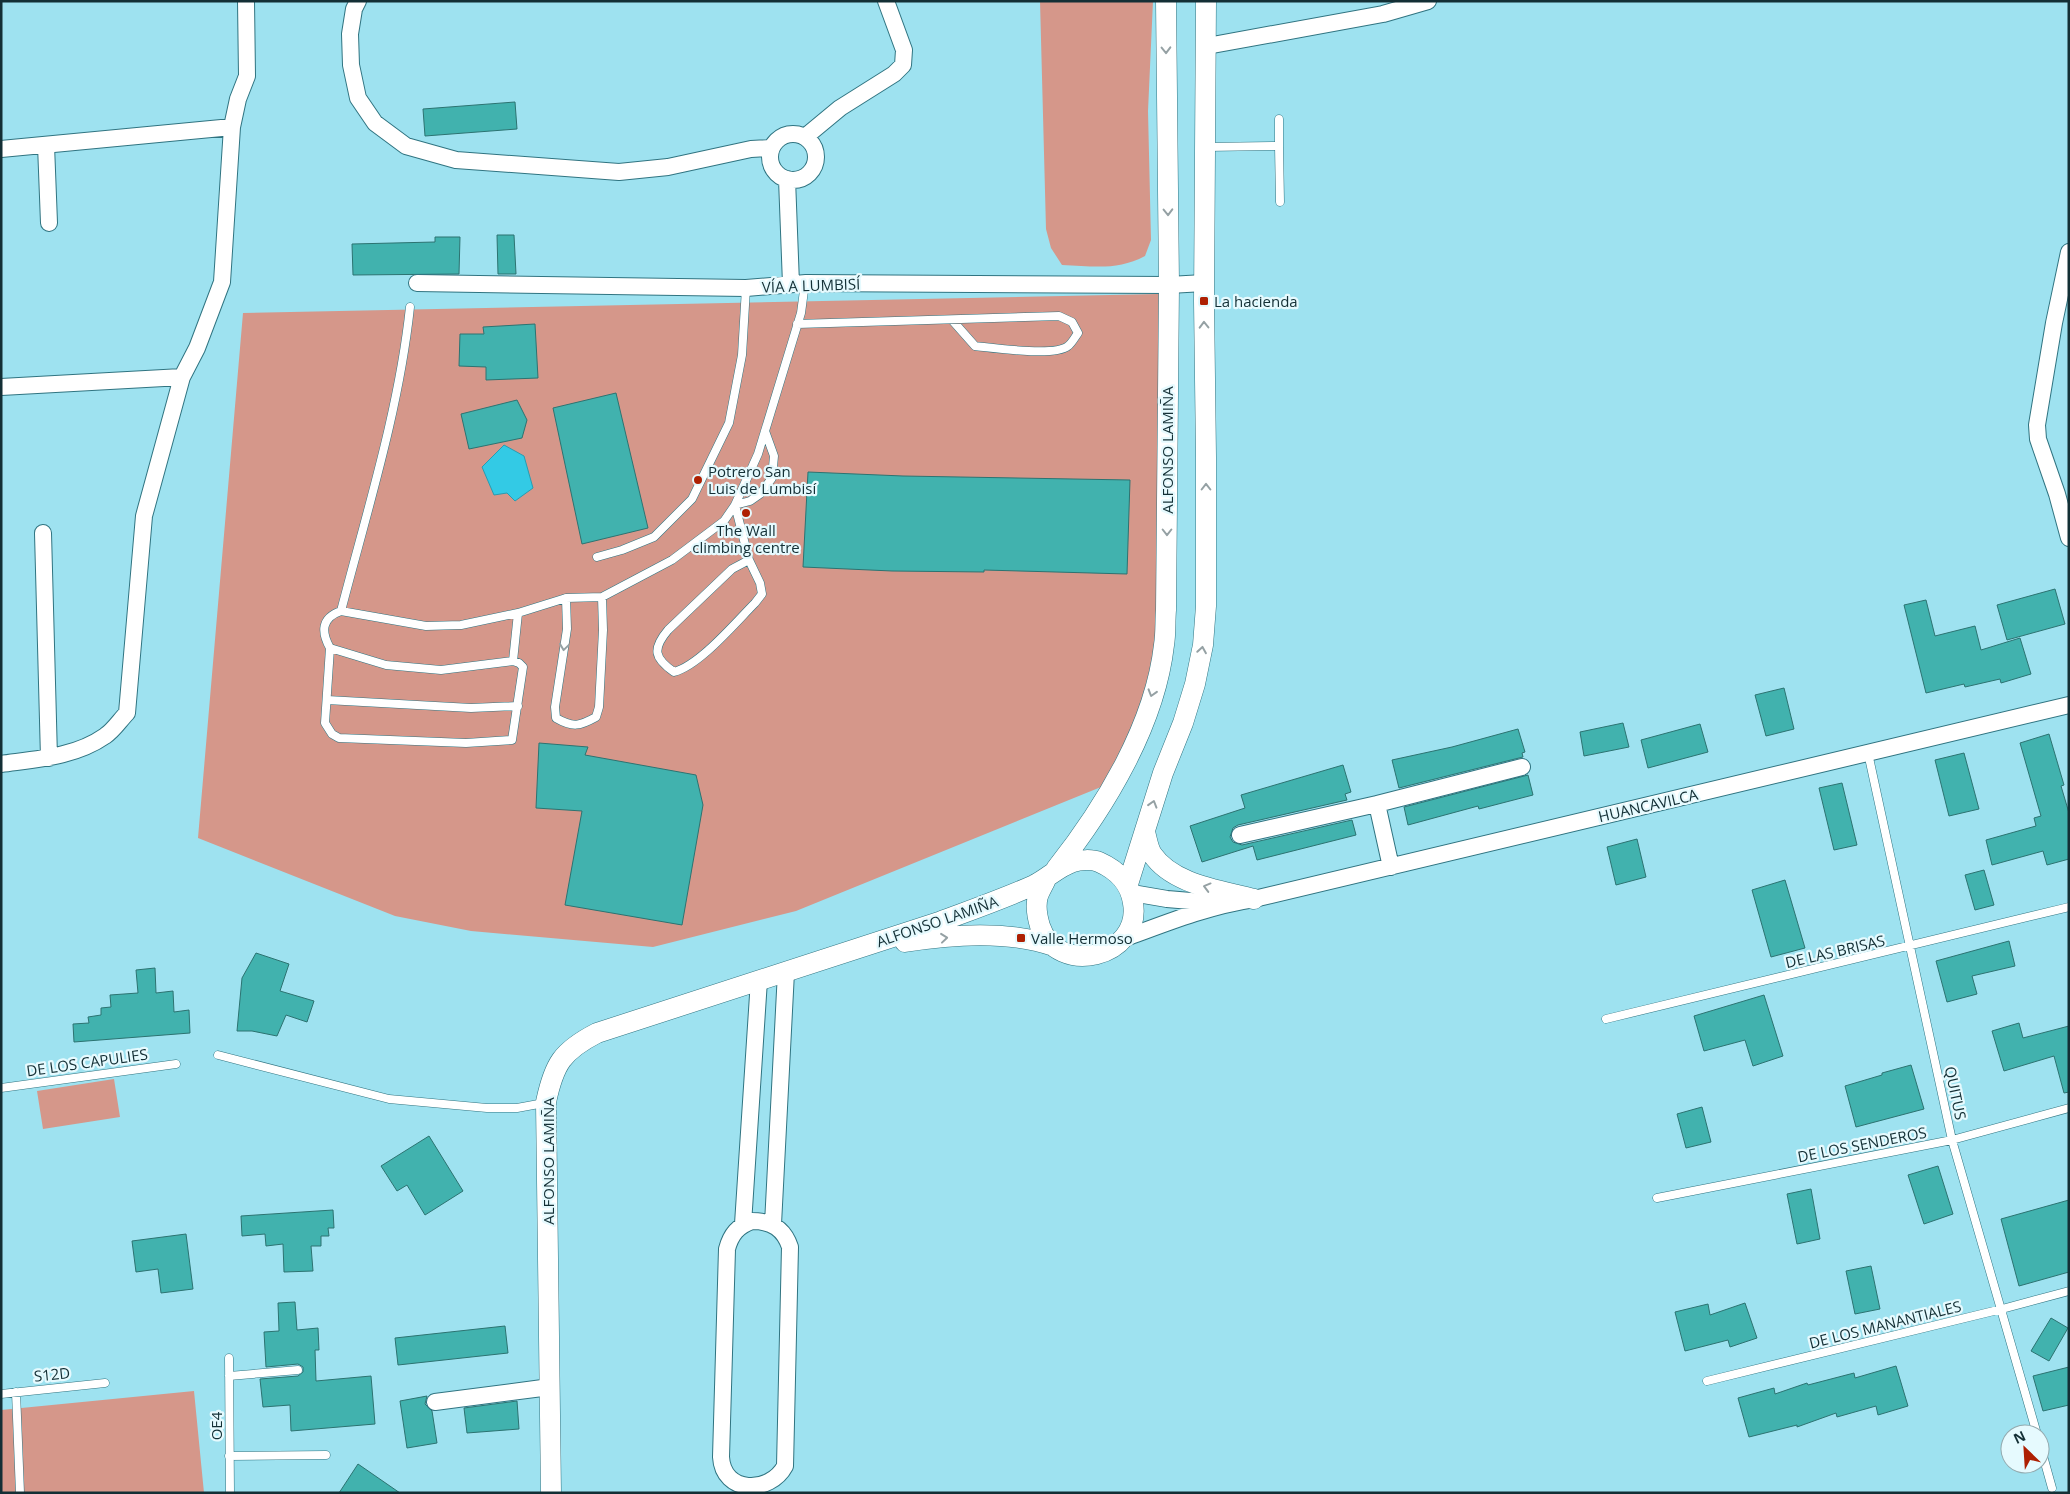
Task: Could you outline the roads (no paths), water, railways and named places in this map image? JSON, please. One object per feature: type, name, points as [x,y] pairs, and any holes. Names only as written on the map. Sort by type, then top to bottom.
[{"type":"street","points":[[1,764],[49,758],[86,747],[107,735],[127,713],[144,516],[182,377],[197,348],[222,282],[232,127],[238,99],[247,76],[246,1]]},
{"type":"street","points":[[358,1],[354,9],[350,34],[351,65],[358,98],[374,123],[406,146],[456,160],[619,172],[668,167],[751,149],[771,148]]},
{"type":"street","points":[[805,137],[840,108],[894,74],[903,65],[904,50],[886,1]]},
{"type":"street","name":"ALFONSO LAMIÑA","points":[[551,1493],[546,1102],[552,1076],[566,1054],[577,1043],[597,1033],[939,922],[1051,874],[1090,823],[1124,766],[1153,694],[1164,646],[1168,285],[1166,1]]},
{"type":"street","points":[[1130,888],[1114,868],[1095,861],[1074,861],[1051,874],[1038,896],[1037,914],[1042,932],[1054,946],[1071,955],[1090,957],[1108,951],[1123,939],[1130,929],[1133,917],[1130,888],[1163,773],[1183,723],[1195,684],[1203,645],[1206,606],[1204,283],[1206,1]]},
{"type":"street","points":[[1207,46],[1384,14],[1428,1]]},
{"type":"street","points":[[1,150],[232,127]]},
{"type":"street","points":[[792,133],[805,137],[813,144],[816,155],[814,166],[808,174],[798,179],[787,179],[778,175],[772,167],[769,158],[771,148],[779,137],[792,133]]},
{"type":"street","points":[[46,145],[49,223]]},
{"type":"street","points":[[787,179],[798,283]]},
{"type":"street","points":[[2069,252],[2061,321],[2037,425],[2038,439],[2064,502],[2069,538]]},
{"type":"street","name":"VÍA A LUMBISÍ","points":[[417,283],[746,288],[798,283],[1168,285],[1204,283]]},
{"type":"street","points":[[1,387],[182,377]]},
{"type":"street","points":[[43,532],[49,758]]},
{"type":"street","name":"HUANCAVILCA","points":[[1123,939],[1226,903],[1254,899],[1391,867],[2069,705]]},
{"type":"street","points":[[1240,835],[1377,804],[1522,767]]},
{"type":"street","points":[[1377,804],[1391,867]]},
{"type":"street","points":[[1145,832],[1152,854],[1164,867],[1190,882],[1254,899]]},
{"type":"street","name":"HUANCAVILCA","points":[[1130,888],[1192,902],[1226,903]]},
{"type":"street","name":"ALFONSO LAMIÑA","points":[[827,958],[907,942],[956,936],[1022,938],[1054,946]]},
{"type":"street","points":[[772,1224],[786,972]]},
{"type":"street","points":[[743,1224],[759,980]]},
{"type":"street","points":[[752,1221],[763,1221],[772,1224],[781,1230],[787,1238],[790,1247],[785,1466],[775,1484],[757,1493],[738,1489],[725,1476],[722,1468],[727,1249],[729,1239],[743,1224],[752,1221]]},
{"type":"street","points":[[435,1402],[550,1387]]},
{"type":"lane","points":[[1279,119],[1280,202]]},
{"type":"lane","points":[[1206,147],[1279,146]]},
{"type":"lane","points":[[330,648],[386,665],[441,670],[513,661],[519,663],[523,667],[512,740],[466,743],[339,738],[332,734],[325,723],[330,648],[324,637],[323,627],[333,614],[341,611],[426,626],[461,625],[518,612],[566,598],[602,597],[672,560],[724,521],[735,505],[758,454],[797,324],[798,283]]},
{"type":"lane","points":[[597,557],[622,550],[654,537],[692,499],[729,423],[742,356],[746,288]]},
{"type":"lane","points":[[341,611],[381,458],[404,355],[410,307]]},
{"type":"lane","points":[[797,324],[1060,316],[1072,322],[1078,333],[1069,346],[1059,350],[1046,351],[975,346],[952,320]]},
{"type":"lane","points":[[735,505],[750,501],[760,494],[772,478],[774,456],[765,431]]},
{"type":"lane","points":[[735,505],[749,560],[760,583],[762,594],[756,603],[684,669],[674,672],[663,664],[658,657],[657,647],[659,640],[732,569],[749,560]]},
{"type":"lane","points":[[566,598],[567,629],[555,707],[556,718],[568,725],[583,725],[596,718],[599,707],[603,630],[602,597]]},
{"type":"lane","points":[[513,661],[518,612]]},
{"type":"lane","points":[[327,700],[471,708],[518,706]]},
{"type":"lane","name":"QUITUS","points":[[1868,753],[1952,1140],[2034,1424]]},
{"type":"lane","name":"DE LAS BRISAS","points":[[1606,1019],[2069,908]]},
{"type":"lane","points":[[218,1054],[389,1098],[487,1108],[517,1108],[546,1102]]},
{"type":"lane","name":"DE LOS CAPULIES","points":[[1,1088],[176,1064]]},
{"type":"lane","name":"DE LOS SENDEROS","points":[[1658,1198],[1952,1140],[2069,1108]]},
{"type":"lane","name":"DE LOS MANANTIALES","points":[[1706,1381],[2002,1310],[2069,1291]]},
{"type":"lane","name":"OE4","points":[[229,1358],[230,1493]]},
{"type":"lane","points":[[229,1376],[298,1370]]},
{"type":"lane","name":"S12D","points":[[1,1394],[105,1382]]},
{"type":"lane","points":[[16,1392],[20,1493]]},
{"type":"lane","points":[[230,1456],[326,1455]]},
{"type":"lane","points":[[2048,1474],[2052,1488]]},
{"type":"water","points":[[504,445],[524,456],[533,488],[515,501],[507,493],[494,495],[482,467]]},
{"type":"place","name":"La hacienda","points":[[1204,301]]},
{"type":"place","name":"Potrero San Luis de Lumbisí","points":[[698,480]]},
{"type":"place","name":"The Wall climbing centre","points":[[746,513]]},
{"type":"place","name":"Valle Hermoso","points":[[1021,938]]}]
